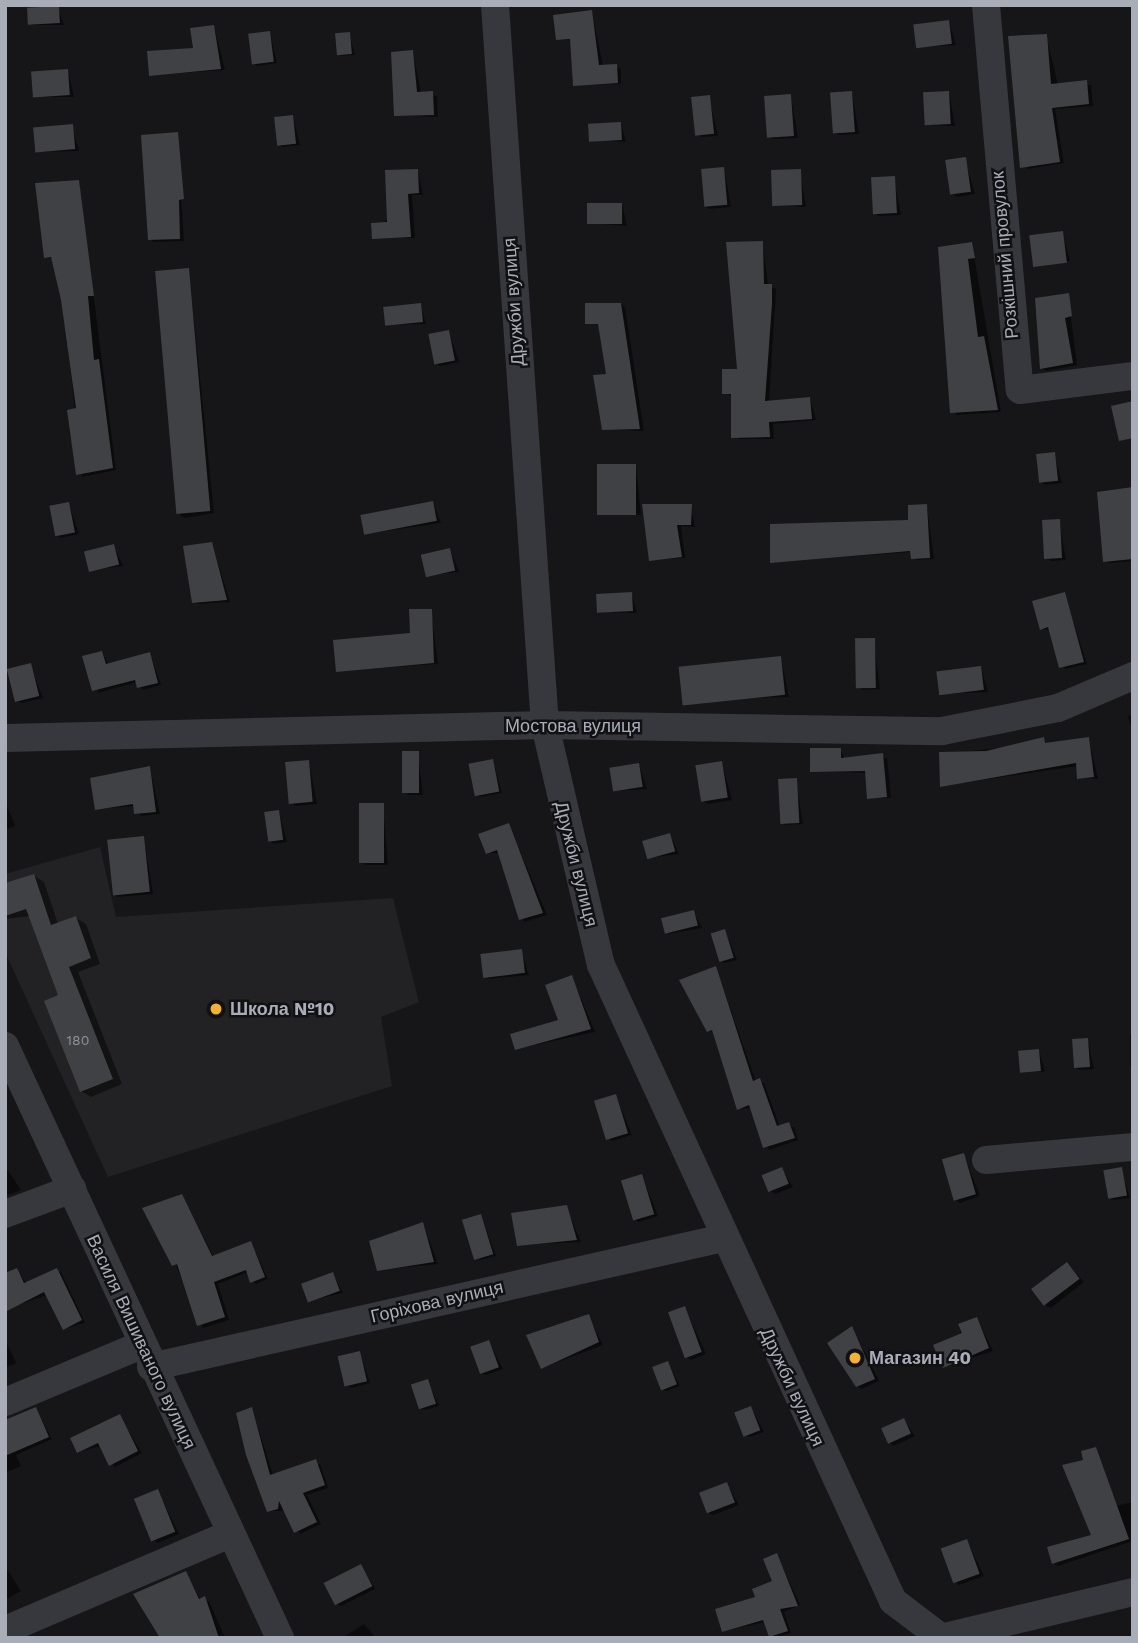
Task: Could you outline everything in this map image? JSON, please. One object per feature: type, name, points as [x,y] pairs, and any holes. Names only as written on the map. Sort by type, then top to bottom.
[{"type":"street","name":"Дружби вулиця","points":[[495,5],[545,726],[601,965],[723,1238],[893,1601],[941,1638]]},
{"type":"street","name":"Розкішний провулок","points":[[986,5],[1020,390],[1133,376]]},
{"type":"street","name":"Мостова вулиця","points":[[5,738],[545,726],[942,731],[1058,708],[1133,676]]},
{"type":"street","name":"Василя Вишиваного вулиця","points":[[5,1046],[146,1356],[280,1638]]},
{"type":"street","points":[[986,1160],[1133,1147]]},
{"type":"street","points":[[5,1214],[72,1189]]},
{"type":"street","name":"Горіхова вулиця","points":[[5,1402],[146,1356],[723,1238]]},
{"type":"street","points":[[5,1630],[230,1534]]},
{"type":"street","points":[[941,1638],[1133,1592]]},
{"type":"shaded area","name":"Школа №10","points":[[100,847],[116,917],[393,898],[419,1002],[381,1017],[392,1086],[108,1177],[5,952],[5,874]]},
{"type":"building","points":[[59,6],[60,23],[28,25],[27,8]]},
{"type":"building","points":[[592,10],[599,65],[617,64],[618,83],[573,86],[570,39],[556,40],[553,15]]},
{"type":"building","points":[[949,20],[952,44],[916,48],[913,24]]},
{"type":"building","points":[[214,25],[221,69],[149,76],[147,51],[193,48],[190,28]]},
{"type":"building","points":[[270,31],[274,62],[252,64],[248,34]]},
{"type":"building","points":[[350,32],[352,54],[337,55],[335,33]]},
{"type":"building","points":[[1047,34],[1051,84],[1087,80],[1089,104],[1052,108],[1060,162],[1020,168],[1008,36]]},
{"type":"building","points":[[413,50],[417,92],[433,91],[434,115],[394,116],[391,52]]},
{"type":"building","points":[[68,69],[70,95],[33,98],[31,72]]},
{"type":"building","points":[[852,91],[855,132],[833,133],[830,93]]},
{"type":"building","points":[[949,91],[951,124],[925,125],[923,92]]},
{"type":"building","points":[[791,94],[794,136],[767,138],[764,96]]},
{"type":"building","points":[[710,95],[714,134],[695,136],[691,97]]},
{"type":"building","points":[[293,115],[296,144],[277,146],[274,117]]},
{"type":"building","points":[[621,122],[622,140],[589,142],[588,124]]},
{"type":"building","points":[[73,124],[75,149],[35,152],[33,127]]},
{"type":"building","points":[[178,132],[184,199],[179,200],[180,239],[148,240],[141,135]]},
{"type":"building","points":[[966,157],[971,192],[950,195],[945,160]]},
{"type":"building","points":[[724,167],[727,205],[704,207],[701,169]]},
{"type":"building","points":[[418,169],[419,193],[408,194],[411,237],[372,239],[371,223],[387,222],[385,170]]},
{"type":"building","points":[[801,169],[802,205],[772,206],[771,170]]},
{"type":"building","points":[[895,176],[897,213],[873,214],[871,177]]},
{"type":"building","points":[[79,180],[94,296],[88,296],[94,360],[99,359],[113,468],[76,475],[67,410],[76,408],[61,300],[51,257],[44,258],[35,183]]},
{"type":"building","points":[[587,203],[622,203],[622,224],[587,224]]},
{"type":"building","points":[[1063,231],[1067,263],[1033,267],[1029,235]]},
{"type":"building","points":[[763,241],[764,284],[772,284],[765,401],[810,397],[812,419],[769,422],[770,437],[731,438],[731,394],[722,394],[722,369],[737,369],[726,242]]},
{"type":"building","points":[[972,242],[975,258],[968,259],[978,337],[984,336],[998,410],[950,413],[938,247]]},
{"type":"building","points":[[189,268],[210,511],[176,514],[155,271]]},
{"type":"building","points":[[1069,293],[1072,316],[1065,318],[1073,363],[1040,369],[1035,298]]},
{"type":"building","points":[[421,303],[423,322],[385,326],[383,307]]},
{"type":"building","points":[[585,303],[621,303],[640,429],[602,430],[593,375],[606,374],[598,324],[585,324]]},
{"type":"building","points":[[449,330],[455,360],[434,364],[428,334]]},
{"type":"building","points":[[1133,401],[1133,438],[1119,441],[1111,406]]},
{"type":"building","points":[[1055,452],[1058,481],[1039,483],[1036,454]]},
{"type":"building","points":[[597,464],[636,464],[636,515],[597,515]]},
{"type":"building","points":[[1133,487],[1133,559],[1103,562],[1097,492]]},
{"type":"building","points":[[433,501],[437,521],[364,535],[360,515]]},
{"type":"building","points":[[69,502],[75,532],[55,536],[49,506]]},
{"type":"building","points":[[642,504],[692,504],[691,525],[677,525],[682,557],[649,561]]},
{"type":"building","points":[[927,504],[930,558],[911,559],[910,551],[770,563],[770,524],[908,520],[908,505]]},
{"type":"building","points":[[1060,519],[1062,558],[1044,559],[1042,520]]},
{"type":"building","points":[[212,542],[227,600],[192,603],[183,546]]},
{"type":"building","points":[[114,544],[119,564],[89,572],[84,551]]},
{"type":"building","points":[[450,548],[455,570],[426,577],[421,555]]},
{"type":"building","points":[[632,592],[633,611],[597,613],[596,594]]},
{"type":"building","points":[[1065,592],[1084,662],[1059,668],[1048,627],[1040,630],[1032,601]]},
{"type":"building","points":[[409,609],[432,609],[434,663],[336,672],[333,640],[410,633]]},
{"type":"building","points":[[855,638],[875,638],[876,688],[856,688]]},
{"type":"building","points":[[102,651],[106,664],[150,652],[158,683],[137,688],[135,680],[92,691],[82,656]]},
{"type":"building","points":[[781,656],[785,695],[683,706],[679,667]]},
{"type":"building","points":[[31,663],[39,696],[15,702],[7,669]]},
{"type":"building","points":[[981,666],[984,690],[939,695],[936,671]]},
{"type":"building","points":[[1044,737],[1045,743],[1089,737],[1094,777],[1077,779],[1076,763],[940,787],[939,752],[986,751]]},
{"type":"building","points":[[810,748],[841,748],[841,758],[883,753],[887,797],[867,799],[865,771],[810,772]]},
{"type":"building","points":[[402,751],[419,751],[419,793],[402,793]]},
{"type":"building","points":[[493,759],[499,791],[475,796],[468,764]]},
{"type":"building","points":[[309,760],[313,802],[289,804],[285,762]]},
{"type":"building","points":[[722,761],[728,798],[701,802],[695,765]]},
{"type":"building","points":[[639,763],[643,787],[613,791],[609,768]]},
{"type":"building","points":[[150,766],[156,812],[134,814],[133,804],[95,810],[90,778]]},
{"type":"building","points":[[797,778],[799,823],[780,824],[778,779]]},
{"type":"building","points":[[359,803],[384,803],[384,863],[359,863]]},
{"type":"building","points":[[279,810],[283,840],[268,842],[264,812]]},
{"type":"building","points":[[509,823],[543,913],[519,920],[497,850],[486,854],[478,834]]},
{"type":"building","points":[[670,833],[675,851],[647,859],[642,841]]},
{"type":"building","points":[[144,836],[150,892],[113,896],[107,840]]},
{"type":"building","points":[[34,874],[51,925],[76,916],[91,958],[69,967],[113,1079],[80,1092],[44,1001],[58,995],[26,909],[5,916],[5,883]]},
{"type":"building","points":[[694,910],[698,926],[665,934],[661,918]]},
{"type":"building","points":[[725,929],[734,958],[719,962],[711,933]]},
{"type":"building","points":[[522,949],[525,973],[483,978],[480,954]]},
{"type":"building","points":[[716,966],[753,1081],[760,1078],[777,1126],[789,1122],[795,1138],[763,1148],[749,1105],[737,1110],[712,1030],[707,1032],[679,980]]},
{"type":"building","points":[[572,975],[591,1029],[515,1050],[510,1034],[558,1020],[545,985]]},
{"type":"building","points":[[1088,1038],[1090,1067],[1074,1068],[1072,1039]]},
{"type":"building","points":[[1039,1049],[1041,1071],[1020,1073],[1018,1051]]},
{"type":"building","points":[[616,1094],[628,1133],[606,1140],[594,1101]]},
{"type":"building","points":[[964,1153],[976,1194],[954,1201],[942,1159]]},
{"type":"building","points":[[782,1167],[789,1184],[768,1192],[762,1175]]},
{"type":"building","points":[[1122,1167],[1127,1196],[1108,1199],[1103,1170]]},
{"type":"building","points":[[642,1174],[654,1214],[633,1221],[621,1180]]},
{"type":"building","points":[[182,1194],[212,1256],[251,1241],[265,1277],[250,1283],[246,1270],[214,1282],[225,1317],[197,1326],[177,1264],[172,1266],[142,1208]]},
{"type":"building","points":[[567,1205],[577,1240],[517,1246],[511,1213]]},
{"type":"building","points":[[481,1214],[493,1254],[474,1260],[462,1220]]},
{"type":"building","points":[[423,1222],[434,1262],[377,1271],[369,1241]]},
{"type":"building","points":[[1067,1262],[1080,1279],[1044,1306],[1031,1289]]},
{"type":"building","points":[[17,1268],[24,1283],[57,1268],[82,1320],[63,1330],[44,1292],[5,1312],[5,1273]]},
{"type":"building","points":[[333,1272],[340,1291],[308,1302],[301,1284]]},
{"type":"building","points":[[685,1306],[702,1352],[685,1358],[668,1312]]},
{"type":"building","points":[[589,1314],[599,1342],[541,1369],[526,1335]]},
{"type":"building","points":[[977,1317],[989,1348],[943,1368],[933,1345],[962,1333],[958,1324]]},
{"type":"building","points":[[852,1326],[875,1379],[856,1387],[827,1343]]},
{"type":"building","points":[[489,1340],[499,1367],[480,1374],[470,1347]]},
{"type":"building","points":[[360,1351],[367,1381],[345,1386],[338,1356]]},
{"type":"building","points":[[668,1361],[677,1384],[661,1390],[652,1367]]},
{"type":"building","points":[[428,1379],[436,1404],[419,1409],[411,1385]]},
{"type":"building","points":[[751,1406],[760,1430],[744,1437],[734,1412]]},
{"type":"building","points":[[36,1407],[49,1437],[5,1456],[5,1420]]},
{"type":"building","points":[[252,1407],[270,1475],[316,1459],[325,1485],[303,1493],[317,1522],[294,1533],[279,1501],[278,1509],[267,1512],[246,1455],[236,1413]]},
{"type":"building","points":[[120,1414],[138,1451],[109,1466],[98,1443],[77,1453],[70,1438]]},
{"type":"building","points":[[904,1418],[911,1434],[888,1444],[881,1428]]},
{"type":"building","points":[[1096,1447],[1129,1539],[1052,1564],[1047,1547],[1091,1535],[1062,1465],[1083,1460],[1081,1451]]},
{"type":"building","points":[[727,1482],[735,1503],[707,1513],[699,1493]]},
{"type":"building","points":[[158,1489],[175,1532],[151,1541],[134,1499]]},
{"type":"building","points":[[967,1539],[980,1574],[953,1583],[941,1549]]},
{"type":"building","points":[[777,1553],[798,1606],[780,1609],[788,1631],[769,1637],[763,1620],[722,1632],[715,1609],[755,1597],[752,1589],[772,1581],[763,1559]]},
{"type":"building","points":[[361,1564],[372,1586],[335,1605],[324,1583]]},
{"type":"building","points":[[186,1571],[199,1599],[205,1596],[219,1638],[160,1638],[133,1594]]},
{"type":"place","name":"Школа №10","points":[[216,1009]]},
{"type":"place","name":"Магазин 40","points":[[855,1358]]}]
